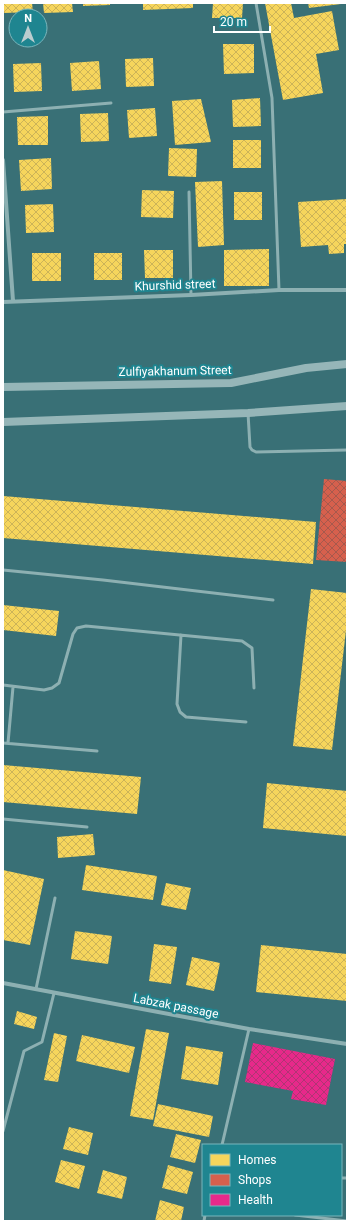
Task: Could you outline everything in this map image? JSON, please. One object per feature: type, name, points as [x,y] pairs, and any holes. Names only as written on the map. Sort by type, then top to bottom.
[{"type":"main road","name":"Zulfiyakhanum Street","points":[[3,387],[231,383],[306,368],[347,364]]},
{"type":"main road","points":[[3,422],[248,413],[347,406]]},
{"type":"street","points":[[3,160],[13,301]]},
{"type":"street","name":"Khurshid street","points":[[3,302],[191,295],[278,290],[347,290]]},
{"type":"street","name":"Labzak passage","points":[[3,983],[248,1030],[347,1044]]},
{"type":"lane","points":[[256,3],[272,98],[278,290]]},
{"type":"lane","points":[[3,112],[111,103]]},
{"type":"lane","points":[[189,192],[191,295]]},
{"type":"lane","points":[[248,413],[250,447],[256,452],[347,450]]},
{"type":"lane","points":[[3,570],[273,600]]},
{"type":"lane","points":[[3,685],[44,690],[52,688],[59,683],[73,634],[77,628],[86,626],[242,641],[252,648],[254,688]]},
{"type":"lane","points":[[181,635],[177,704],[180,712],[186,717],[246,722]]},
{"type":"lane","points":[[8,743],[13,687]]},
{"type":"lane","points":[[3,743],[98,751]]},
{"type":"lane","points":[[3,819],[87,827]]},
{"type":"lane","points":[[36,989],[55,898]]},
{"type":"lane","points":[[3,1131],[24,1051],[42,1042],[54,993]]},
{"type":"lane","points":[[222,1144],[248,1030]]},
{"type":"lane","points":[[304,1216],[347,1221]]},
{"type":"building: Homes","points":[[4,3],[32,3],[33,8],[8,8],[8,13],[4,13]]},
{"type":"building: Homes","points":[[43,3],[72,3],[73,12],[48,13],[48,8],[44,8]]},
{"type":"building: Homes","points":[[83,3],[110,3],[110,5],[83,6]]},
{"type":"building: Homes","points":[[143,3],[193,3],[193,8],[143,10]]},
{"type":"building: Homes","points":[[213,3],[243,3],[242,18],[212,18]]},
{"type":"building: Homes","points":[[265,3],[291,3],[294,18],[332,11],[339,50],[316,54],[323,93],[283,100]]},
{"type":"building: Homes","points":[[308,3],[341,3],[341,4],[309,8]]},
{"type":"building: Homes","points":[[223,44],[254,44],[254,73],[224,74]]},
{"type":"building: Homes","points":[[153,58],[154,86],[126,87],[125,59]]},
{"type":"building: Homes","points":[[99,61],[101,89],[72,91],[70,63]]},
{"type":"building: Homes","points":[[41,63],[42,91],[14,92],[13,64]]},
{"type":"building: Homes","points":[[260,98],[261,126],[233,127],[232,100]]},
{"type":"building: Homes","points":[[201,99],[211,142],[175,145],[172,101]]},
{"type":"building: Homes","points":[[155,108],[157,136],[129,138],[127,110]]},
{"type":"building: Homes","points":[[108,113],[109,141],[81,142],[80,114]]},
{"type":"building: Homes","points":[[48,116],[48,145],[18,145],[17,117]]},
{"type":"building: Homes","points":[[233,140],[261,140],[261,168],[233,168]]},
{"type":"building: Homes","points":[[169,148],[197,149],[196,177],[168,176]]},
{"type":"building: Homes","points":[[51,158],[52,189],[21,191],[19,160]]},
{"type":"building: Homes","points":[[222,181],[224,245],[198,247],[195,182]]},
{"type":"building: Homes","points":[[142,190],[174,191],[173,218],[141,217]]},
{"type":"building: Homes","points":[[234,192],[262,192],[262,220],[234,220]]},
{"type":"building: Homes","points":[[347,199],[347,244],[344,244],[344,253],[329,254],[328,245],[301,247],[298,202]]},
{"type":"building: Homes","points":[[53,204],[54,232],[26,233],[25,205]]},
{"type":"building: Homes","points":[[269,249],[269,286],[224,286],[224,250]]},
{"type":"building: Homes","points":[[144,250],[173,250],[173,278],[145,278]]},
{"type":"building: Homes","points":[[32,253],[61,253],[61,281],[32,281]]},
{"type":"building: Homes","points":[[94,253],[122,253],[122,280],[94,280]]},
{"type":"building: Homes","points":[[3,496],[316,522],[313,564],[3,538]]},
{"type":"building: Homes","points":[[311,589],[347,593],[347,622],[332,750],[293,746]]},
{"type":"building: Homes","points":[[3,605],[59,611],[56,636],[3,630]]},
{"type":"building: Homes","points":[[3,765],[141,777],[137,814],[3,802]]},
{"type":"building: Homes","points":[[267,783],[347,791],[347,836],[263,828]]},
{"type":"building: Homes","points":[[93,834],[95,855],[58,858],[57,837]]},
{"type":"building: Homes","points":[[86,865],[157,876],[153,900],[82,890]]},
{"type":"building: Homes","points":[[3,870],[44,879],[30,945],[3,940]]},
{"type":"building: Homes","points":[[166,883],[191,888],[186,910],[161,905]]},
{"type":"building: Homes","points":[[75,931],[112,936],[108,964],[71,959]]},
{"type":"building: Homes","points":[[154,944],[177,947],[171,984],[149,981]]},
{"type":"building: Homes","points":[[261,945],[347,954],[347,1001],[256,992]]},
{"type":"building: Homes","points":[[192,957],[220,963],[214,991],[186,985]]},
{"type":"building: Homes","points":[[17,1011],[37,1017],[34,1029],[14,1024]]},
{"type":"building: Homes","points":[[146,1029],[169,1033],[153,1120],[130,1116]]},
{"type":"building: Homes","points":[[54,1033],[67,1036],[58,1082],[44,1080]]},
{"type":"building: Homes","points":[[82,1035],[135,1047],[129,1073],[76,1061]]},
{"type":"building: Homes","points":[[186,1046],[223,1052],[218,1085],[181,1079]]},
{"type":"building: Homes","points":[[158,1104],[213,1116],[209,1137],[153,1126]]},
{"type":"building: Homes","points":[[69,1127],[93,1133],[88,1155],[63,1149]]},
{"type":"building: Homes","points":[[176,1134],[201,1140],[195,1163],[170,1157]]},
{"type":"building: Homes","points":[[61,1160],[85,1166],[79,1189],[55,1182]]},
{"type":"building: Homes","points":[[168,1165],[193,1172],[187,1194],[162,1188]]},
{"type":"building: Homes","points":[[103,1170],[127,1177],[122,1199],[97,1193]]},
{"type":"building: Homes","points":[[160,1200],[184,1207],[181,1221],[155,1221]]},
{"type":"building: Shops","points":[[324,479],[347,481],[347,562],[316,560]]},
{"type":"building: Health","points":[[253,1043],[335,1059],[326,1105],[291,1099],[293,1091],[245,1082]]}]
